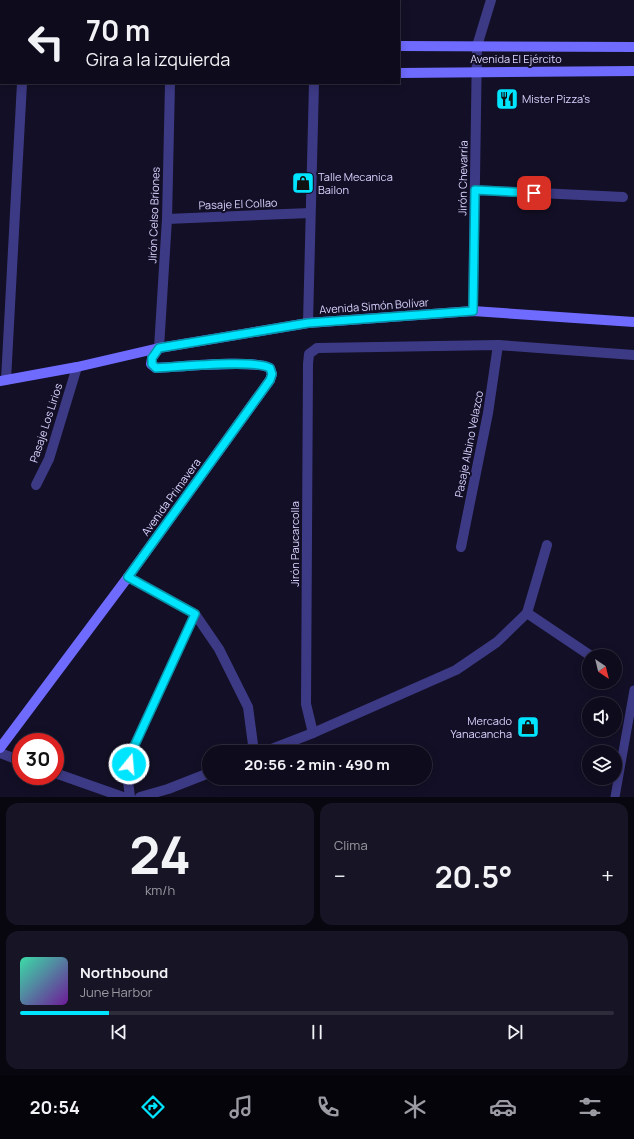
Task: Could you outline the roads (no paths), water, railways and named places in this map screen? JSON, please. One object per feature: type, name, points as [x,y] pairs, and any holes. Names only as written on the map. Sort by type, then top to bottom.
[{"type":"street","name":"Jirón Chevarría","points":[[473,311],[477,46],[491,0]]},
{"type":"street","name":"Avenida El Ejército","points":[[400,46],[634,47]]},
{"type":"street","name":"Avenida El Ejército","points":[[400,73],[634,71]]},
{"type":"street","points":[[3,380],[22,84]]},
{"type":"street","name":"Jirón Celso Briones","points":[[159,348],[167,219],[170,84]]},
{"type":"street","points":[[308,323],[314,84]]},
{"type":"street","points":[[475,190],[623,197]]},
{"type":"street","name":"Pasaje El Collao","points":[[167,219],[310,213]]},
{"type":"street","name":"Avenida Simón Bolívar","points":[[3,380],[77,367],[159,348],[308,323],[473,311],[634,322]]},
{"type":"street","points":[[498,345],[634,355]]},
{"type":"street","name":"Jirón Paucarcolla","points":[[314,733],[306,704],[309,354],[317,348],[498,345]]},
{"type":"street","name":"Pasaje Albino Velazco","points":[[461,547],[488,413],[498,345]]},
{"type":"street","name":"Avenida Primavera","points":[[0,748],[128,577],[270,380],[272,374],[270,368],[265,365],[244,364],[156,368],[152,364],[152,358],[159,348]]},
{"type":"street","name":"Pasaje Los Lirios","points":[[36,485],[49,459],[77,367]]},
{"type":"street","points":[[282,745],[314,733],[456,670],[497,642],[528,613],[547,545]]},
{"type":"street","points":[[128,577],[195,614],[219,649],[248,707],[253,745]]},
{"type":"street","points":[[528,613],[582,650]]},
{"type":"street","points":[[130,797],[128,774],[131,753],[195,614]]},
{"type":"street","points":[[0,753],[12,758]]},
{"type":"street","points":[[64,776],[123,797]]},
{"type":"street","points":[[140,797],[168,789],[202,776]]},
{"type":"lane","points":[[615,797],[634,690]]},
{"type":"place","name":"Mister Pizza's","points":[[507,99]]},
{"type":"place","name":"Talle Mecanica Bailon","points":[[303,183]]},
{"type":"place","name":"Mercado Yanacancha","points":[[528,727]]}]
